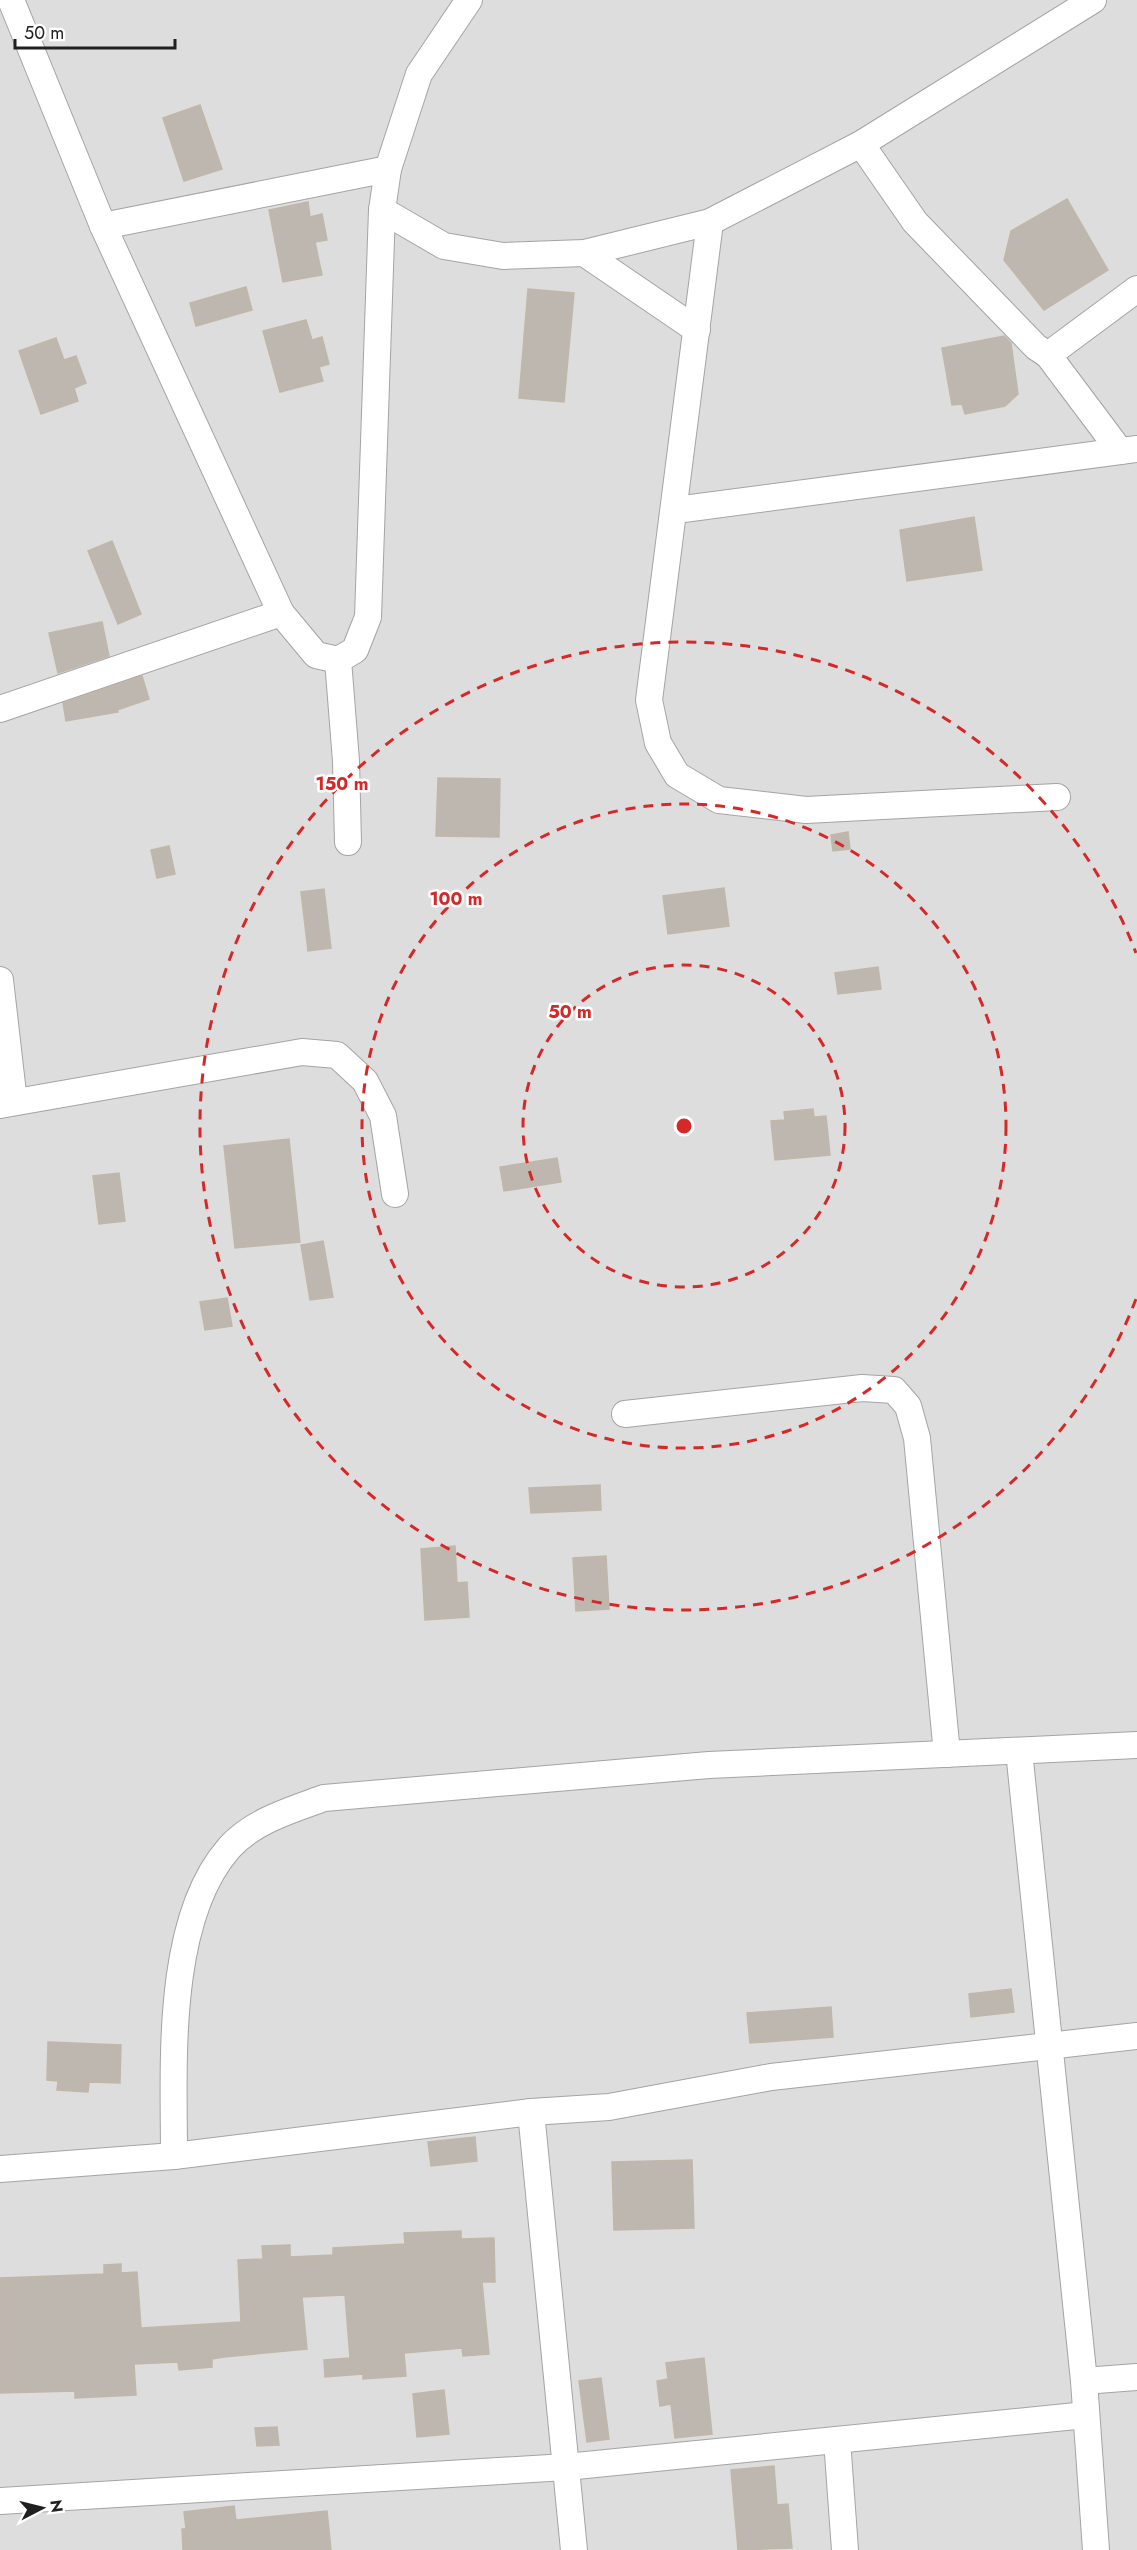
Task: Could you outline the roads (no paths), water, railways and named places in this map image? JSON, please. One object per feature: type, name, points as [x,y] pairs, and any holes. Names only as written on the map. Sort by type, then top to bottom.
[{"type":"street","points":[[11,0],[102,226],[281,613],[316,655],[338,660],[355,650],[368,617],[381,210],[388,169],[419,74],[469,0]]},
{"type":"street","points":[[381,210],[444,246],[503,256],[584,253],[710,222],[861,144],[1093,0]]},
{"type":"street","points":[[861,144],[915,222],[1036,347],[1048,355],[1129,450]]},
{"type":"street","points":[[102,226],[388,169]]},
{"type":"street","points":[[710,222],[676,510],[649,700],[658,743],[677,775],[719,800],[806,810],[1057,797]]},
{"type":"street","points":[[584,253],[697,330]]},
{"type":"street","points":[[1048,355],[1137,289]]},
{"type":"street","points":[[676,510],[1129,450]]},
{"type":"street","points":[[0,709],[281,613]]},
{"type":"street","points":[[338,660],[346,761],[348,842]]},
{"type":"street","points":[[0,980],[7,1103],[302,1052],[336,1055],[364,1081],[383,1116],[394,1194]]},
{"type":"street","points":[[625,1414],[862,1388],[894,1390],[908,1406],[918,1438],[947,1754]]},
{"type":"street","points":[[174,2156],[174,2049],[185,1945],[199,1894],[229,1848],[272,1816],[324,1798],[709,1765],[1137,1745]]},
{"type":"street","points":[[1019,1751],[1084,2381],[1096,2550]]},
{"type":"street","points":[[0,2169],[174,2156],[531,2112],[609,2107],[771,2077],[1137,2036]]},
{"type":"street","points":[[531,2112],[574,2550]]},
{"type":"street","points":[[1084,2381],[1137,2377]]},
{"type":"street","points":[[0,2501],[566,2467],[1086,2415]]},
{"type":"street","points":[[837,2440],[845,2550]]}]
